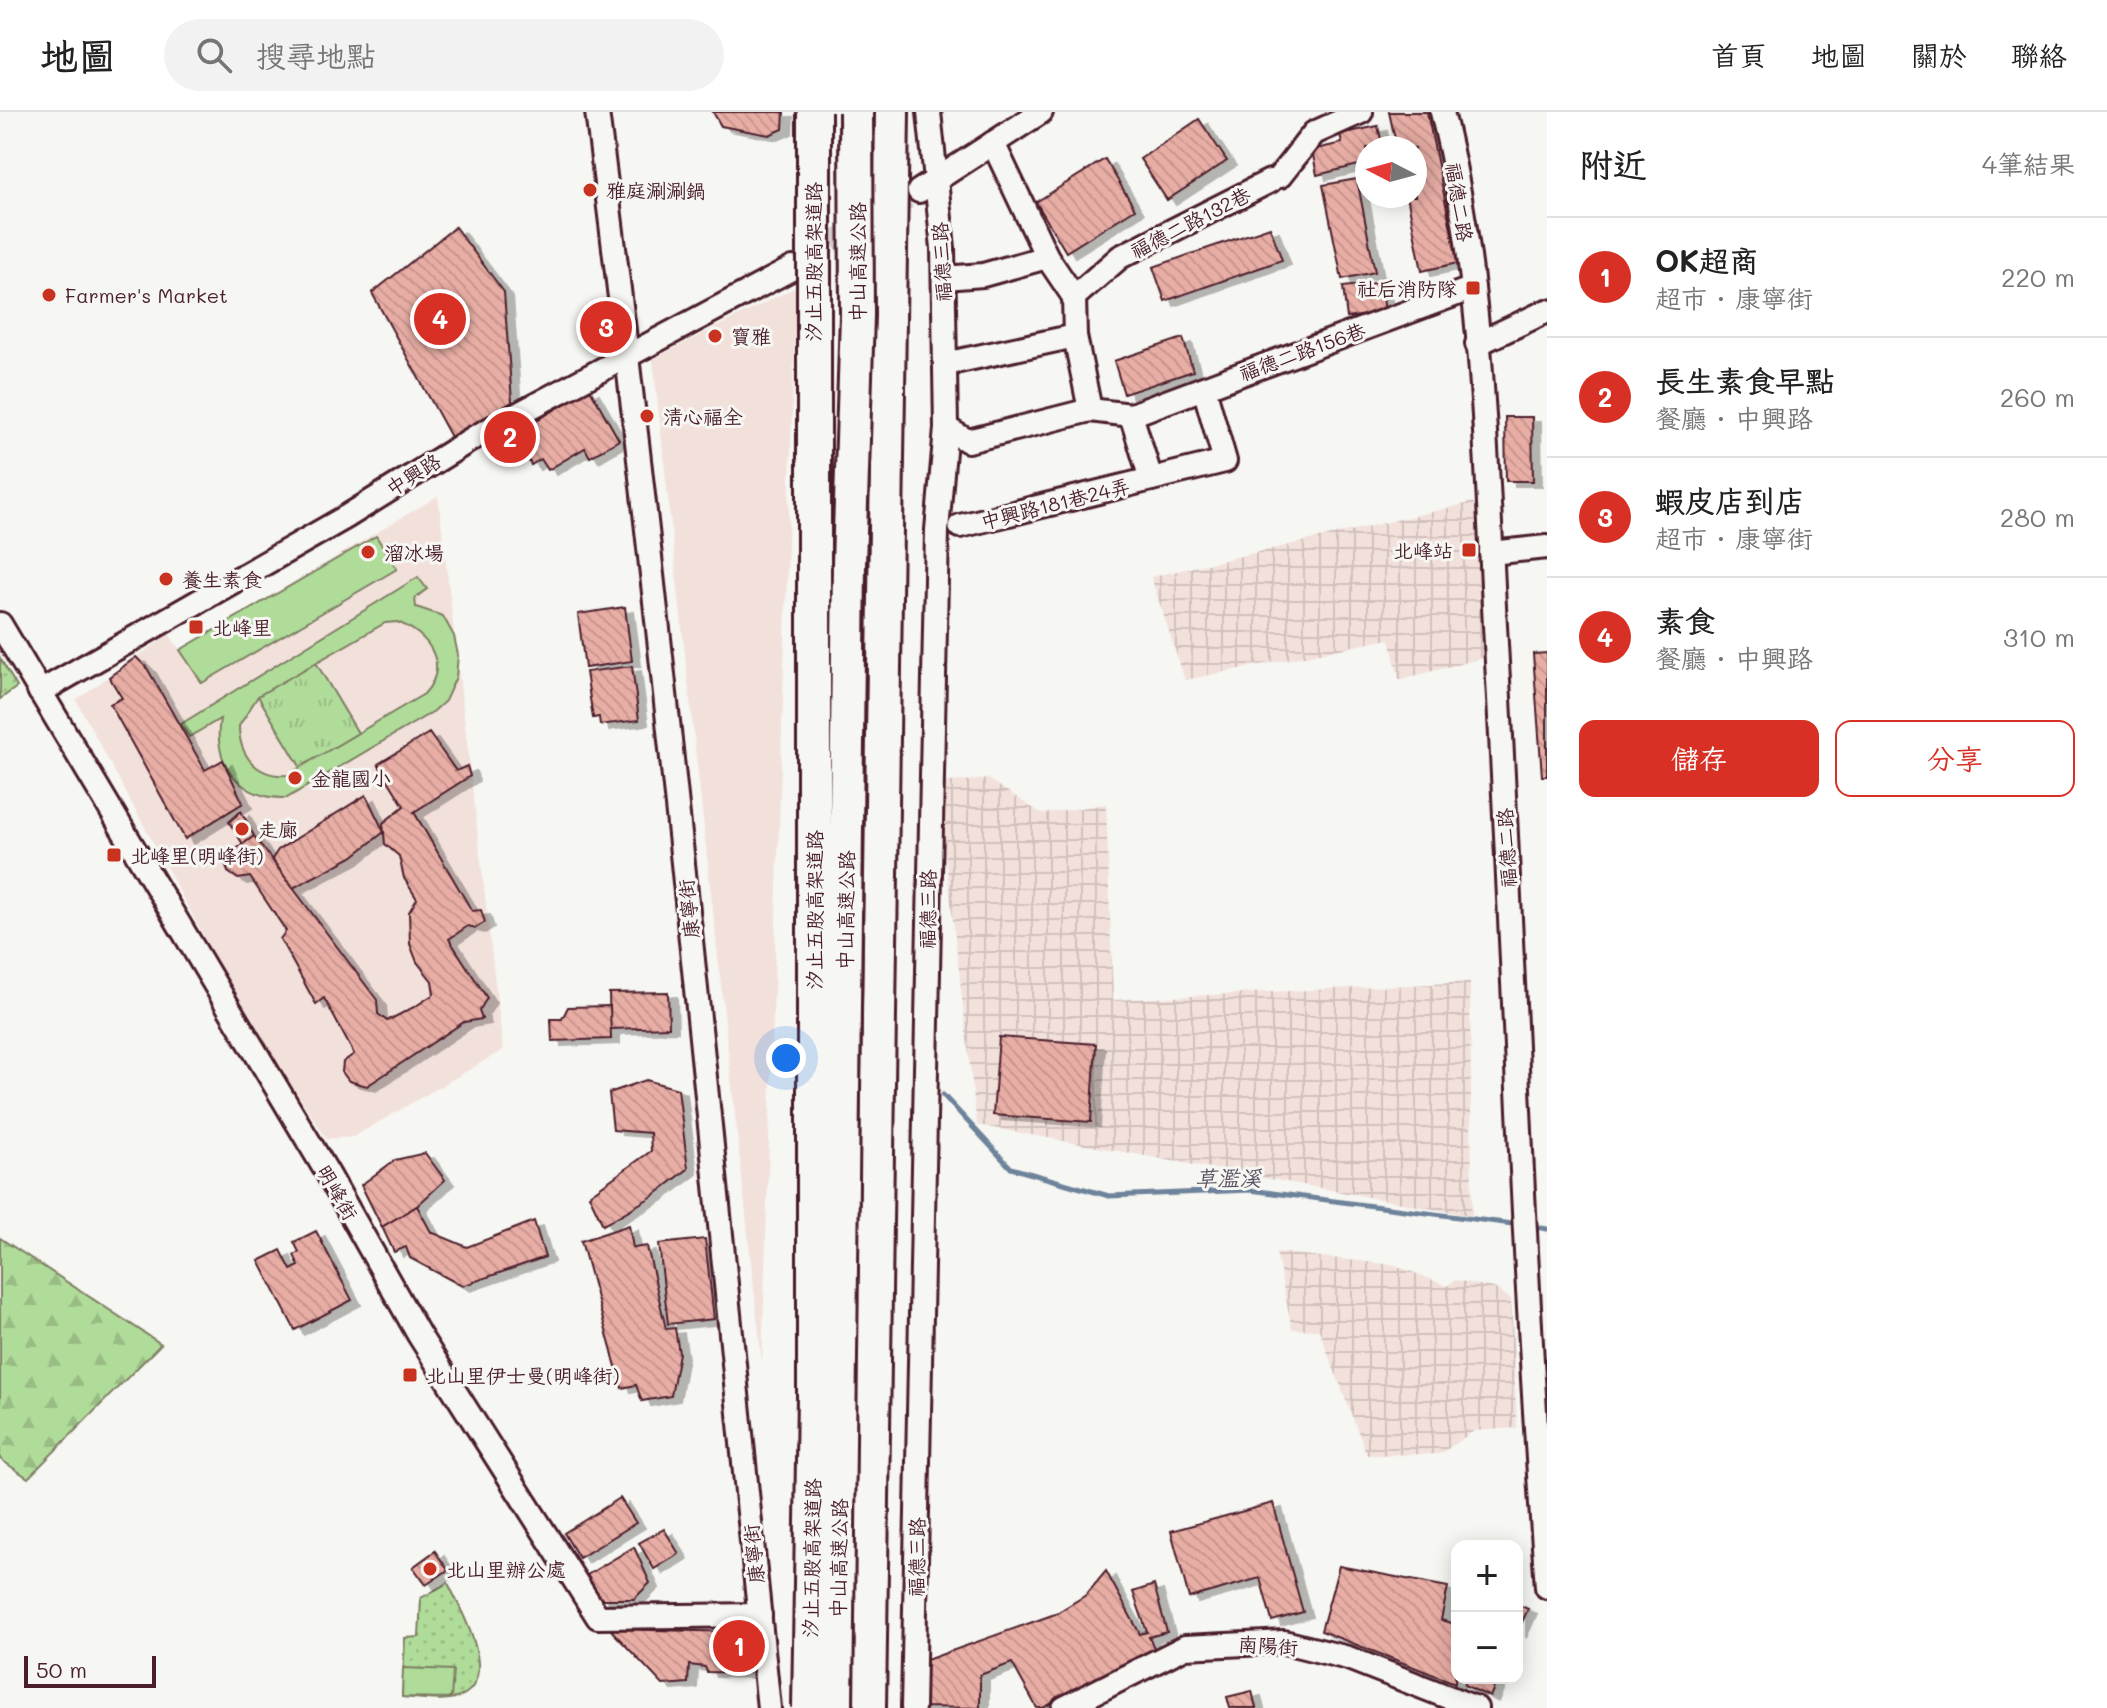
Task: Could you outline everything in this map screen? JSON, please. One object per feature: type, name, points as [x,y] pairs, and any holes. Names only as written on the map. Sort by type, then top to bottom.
[{"type":"highway","name":"汐止五股高架道路","points":[[809,1708],[814,1397],[814,112]]},
{"type":"highway","name":"中山高速公路","points":[[836,1708],[849,564],[857,315],[856,112]]},
{"type":"highway","name":"中山高速公路","points":[[869,1708],[892,112]]},
{"type":"street","name":"康寧街","points":[[597,112],[627,353],[704,1057],[769,1708]]},
{"type":"street","name":"福德三路","points":[[913,1708],[937,530],[946,428],[944,278],[927,186],[929,112]]},
{"type":"street","points":[[927,186],[1041,112]]},
{"type":"street","name":"福德二路132巷","points":[[1074,297],[1120,257],[1275,179],[1314,133],[1361,112]]},
{"type":"street","name":"福德二路","points":[[1442,112],[1457,173],[1473,288],[1477,344],[1491,553],[1531,1381],[1547,1587]]},
{"type":"street","points":[[993,143],[1047,257],[1074,297],[1075,336],[1090,410]]},
{"type":"street","points":[[944,278],[983,275],[1047,257]]},
{"type":"street","name":"中興路","points":[[40,692],[346,517],[475,437],[627,353],[793,268]]},
{"type":"street","name":"福德二路156巷","points":[[1131,415],[1473,288]]},
{"type":"street","points":[[1477,344],[1547,311]]},
{"type":"street","points":[[945,364],[1075,336]]},
{"type":"street","name":"中興路181巷24弄","points":[[960,526],[1225,461],[1204,388]]},
{"type":"street","points":[[946,428],[968,441],[1090,410],[1131,415],[1151,479]]},
{"type":"street","points":[[1491,553],[1547,547]]},
{"type":"street","name":"明峰街","points":[[0,624],[328,1174],[419,1335],[518,1489],[568,1575],[598,1617],[760,1615]]},
{"type":"street","name":"南陽街","points":[[1064,1708],[1185,1647],[1284,1642],[1348,1658],[1476,1708]]},
{"type":"shaded area","points":[[796,287],[762,1362],[653,359]]},
{"type":"shaded area","name":"金龍國小","points":[[438,496],[503,1050],[353,1137],[327,1139],[249,1020],[76,700],[169,634],[180,650]]},
{"type":"shaded area","points":[[1474,502],[1486,657],[1399,680],[1390,639],[1185,680],[1151,577]]},
{"type":"shaded area","points":[[988,779],[1042,814],[1106,804],[1113,1000],[1470,982],[1472,1216],[977,1125],[937,783]]},
{"type":"shaded area","points":[[1276,1252],[1395,1265],[1447,1286],[1455,1280],[1494,1288],[1511,1299],[1517,1428],[1474,1431],[1440,1454],[1367,1455],[1319,1330],[1292,1329]]},
{"type":"green space","points":[[376,536],[397,569],[202,683],[180,650]]},
{"type":"green space","points":[[418,577],[427,589],[415,598],[416,607],[443,616],[454,636],[458,655],[456,677],[445,701],[434,711],[287,798],[256,793],[233,776],[221,751],[220,719],[189,737],[181,724]],"holes":[[[397,622],[426,642],[435,661],[436,672],[424,694],[287,775],[266,772],[251,762],[242,746],[239,726],[258,696],[385,623]]]},
{"type":"green space","points":[[0,658],[17,687],[0,699]]},
{"type":"green space","points":[[315,661],[358,733],[301,768],[258,696]]},
{"type":"green space","points":[[0,1238],[161,1344],[28,1478],[0,1459]]},
{"type":"green space","points":[[448,1583],[473,1640],[478,1671],[474,1684],[465,1694],[451,1699],[402,1697],[405,1638],[419,1637],[421,1598]]},
{"type":"green space","points":[[403,1668],[453,1670],[451,1698],[402,1697]]},
{"type":"building","points":[[713,112],[784,112],[783,129],[769,135],[721,126]]},
{"type":"building","points":[[1389,112],[1427,112],[1458,263],[1422,271],[1409,208],[1427,208],[1427,136],[1394,136]]},
{"type":"building","points":[[1199,119],[1227,161],[1167,200],[1140,159]]},
{"type":"building","points":[[1378,126],[1380,136],[1355,136],[1355,166],[1317,175],[1312,150],[1342,143],[1340,134]]},
{"type":"building","points":[[1105,159],[1135,209],[1066,252],[1036,202]]},
{"type":"building","points":[[1355,179],[1355,208],[1363,208],[1375,272],[1342,279],[1323,185]]},
{"type":"building","points":[[455,227],[504,292],[512,402],[451,437],[372,293]]},
{"type":"building","points":[[1270,227],[1282,260],[1165,301],[1153,267]]},
{"type":"building","points":[[1381,282],[1385,312],[1347,318],[1343,287]]},
{"type":"building","points":[[1183,338],[1193,371],[1124,394],[1114,361]]},
{"type":"building","points":[[590,389],[619,440],[590,457],[585,448],[548,470],[541,459],[531,465],[514,434]]},
{"type":"building","points":[[1505,417],[1532,417],[1533,481],[1506,481]]},
{"type":"building","points":[[625,607],[632,661],[585,668],[578,614]]},
{"type":"building","points":[[1547,653],[1547,776],[1542,776],[1533,654]]},
{"type":"building","points":[[136,657],[147,668],[205,770],[223,760],[243,803],[185,839],[110,704],[122,698],[109,677]]},
{"type":"building","points":[[632,666],[639,720],[600,725],[599,717],[593,718],[586,672]]},
{"type":"building","points":[[429,733],[456,771],[467,766],[470,776],[414,812],[472,911],[481,910],[485,922],[476,928],[468,926],[449,939],[487,998],[479,1011],[482,1019],[464,1022],[367,1086],[349,1081],[342,1072],[343,1062],[354,1054],[324,998],[316,1004],[280,939],[286,931],[250,877],[238,879],[228,872],[225,863],[231,852],[254,836],[377,1000],[378,1014],[387,1021],[416,1006],[434,994],[432,981],[417,962],[410,944],[409,912],[417,899],[404,878],[399,856],[385,844],[383,823],[404,806],[378,764]]},
{"type":"building","points":[[366,795],[384,832],[352,857],[293,888],[272,859],[278,850]]},
{"type":"building","name":"走廊","points":[[241,811],[254,836],[243,844],[229,822]]},
{"type":"building","points":[[668,992],[669,1027],[610,1029],[609,993]]},
{"type":"building","points":[[610,1006],[611,1039],[552,1041],[551,1019],[562,1019],[568,1007]]},
{"type":"building","points":[[999,1037],[1096,1044],[1091,1122],[993,1115]]},
{"type":"building","points":[[646,1080],[678,1089],[688,1169],[653,1196],[603,1225],[589,1195],[651,1151],[650,1133],[613,1130],[609,1093]]},
{"type":"building","points":[[425,1153],[445,1180],[417,1206],[382,1227],[361,1185],[395,1160]]},
{"type":"building","points":[[417,1206],[431,1232],[467,1247],[534,1221],[545,1257],[462,1286],[410,1258],[406,1247],[394,1252],[382,1227]]},
{"type":"building","points":[[629,1225],[633,1248],[647,1246],[666,1329],[675,1328],[679,1353],[671,1396],[642,1401],[636,1385],[622,1388],[581,1241]]},
{"type":"building","points":[[316,1231],[352,1300],[295,1330],[259,1261],[281,1250],[291,1270],[299,1266],[294,1255],[299,1252],[294,1242]]},
{"type":"building","points":[[705,1239],[714,1319],[668,1324],[659,1244]]},
{"type":"building","points":[[620,1498],[636,1523],[579,1558],[564,1533]]},
{"type":"building","points":[[1273,1503],[1303,1612],[1272,1621],[1260,1578],[1189,1598],[1171,1531]]},
{"type":"building","points":[[664,1529],[679,1554],[654,1569],[639,1543]]},
{"type":"building","points":[[634,1547],[650,1583],[634,1599],[601,1599],[587,1575]]},
{"type":"building","name":"北山里辦公處","points":[[435,1551],[448,1570],[426,1585],[413,1567]]},
{"type":"building","points":[[1339,1566],[1448,1587],[1441,1620],[1451,1623],[1451,1681],[1321,1631]]},
{"type":"building","points":[[1106,1571],[1140,1634],[1147,1632],[1133,1592],[1154,1585],[1167,1632],[1149,1637],[1155,1650],[1043,1708],[1037,1708],[1012,1663],[980,1675],[980,1708],[918,1707],[918,1663],[1055,1614],[1086,1595]]},
{"type":"building","points":[[610,1629],[739,1632],[745,1636],[749,1673],[707,1672],[705,1667],[689,1665],[688,1683],[663,1685]]},
{"type":"building","points":[[1464,1684],[1495,1684],[1490,1697]]},
{"type":"building","points":[[1252,1691],[1256,1708],[1230,1708],[1227,1697]]},
{"type":"waterway","name":"草濫溪","points":[[943,1095],[1011,1168],[1109,1196],[1250,1190],[1520,1225]]},
{"type":"waterway","name":"草濫溪","points":[[1530,1226],[1547,1229]]},
{"type":"tunnel","points":[[804,261],[919,191]]},
{"type":"place","name":"雅庭涮涮鍋","points":[[590,190]]},
{"type":"place","name":"社后消防隊","points":[[1473,288]]},
{"type":"place","name":"Farmer's Market","points":[[49,295]]},
{"type":"place","name":"素食","points":[[440,319]]},
{"type":"place","name":"蝦皮店到店","points":[[606,327]]},
{"type":"place","name":"寶雅","points":[[715,336]]},
{"type":"place","name":"清心福全","points":[[647,416]]},
{"type":"place","name":"長生素食早點","points":[[510,437]]},
{"type":"place","name":"北峰站","points":[[1469,550]]},
{"type":"place","name":"溜冰場","points":[[368,552]]},
{"type":"place","name":"養生素食","points":[[166,579]]},
{"type":"place","name":"北峰里","points":[[196,627]]},
{"type":"place","name":"金龍國小","points":[[295,778]]},
{"type":"place","name":"走廊","points":[[242,829]]},
{"type":"place","name":"北峰里(明峰街)","points":[[114,855]]},
{"type":"place","name":"北山里伊士曼(明峰街)","points":[[410,1375]]},
{"type":"place","name":"北山里辦公處","points":[[430,1569]]},
{"type":"place","name":"OK超商","points":[[739,1646]]}]
